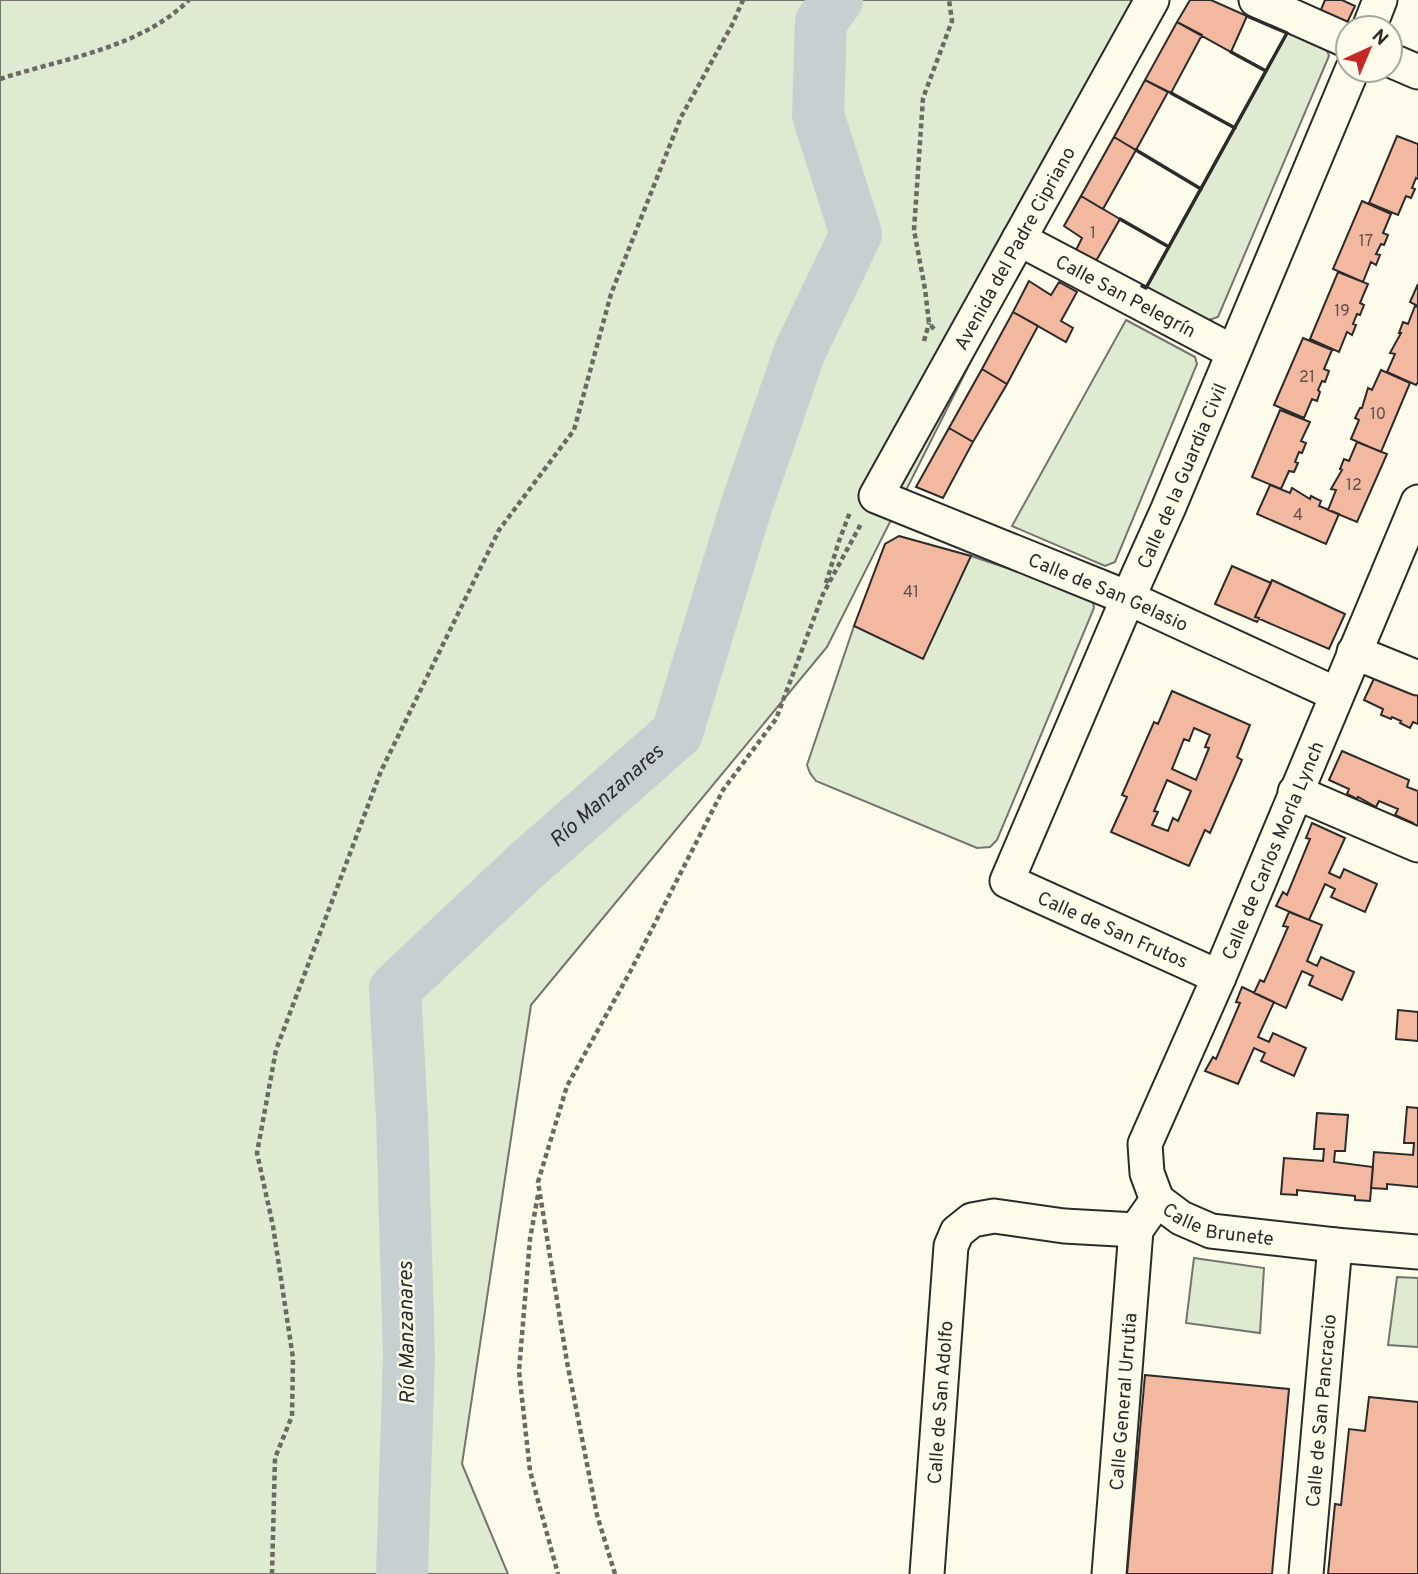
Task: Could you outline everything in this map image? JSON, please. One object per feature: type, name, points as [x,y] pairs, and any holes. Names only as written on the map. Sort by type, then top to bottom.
[{"type":"street","name":"Avenida del Padre Cipriano","points":[[876,496],[1152,0]]},
{"type":"street","points":[[1256,0],[1334,35]]},
{"type":"street","name":"Calle de la Guardia Civil","points":[[1007,881],[1168,509],[1346,84]]},
{"type":"street","name":"Calle San Pelegrín","points":[[1019,239],[1233,352]]},
{"type":"street","name":"Calle de San Gelasio","points":[[876,496],[1128,598],[1336,694]]},
{"type":"street","name":"Calle de Carlos Morla Lynch","points":[[1157,1200],[1147,1173],[1145,1144],[1219,976],[1418,502]]},
{"type":"street","points":[[1354,652],[1418,678]]},
{"type":"street","points":[[1296,792],[1418,845]]},
{"type":"street","name":"Calle de San Frutos","points":[[1007,881],[1219,976]]},
{"type":"street","name":"Calle Brunete","points":[[1136,1230],[1157,1200],[1181,1218],[1211,1231],[1418,1252]]},
{"type":"street","name":"Calle de San Adolfo","points":[[927,1574],[951,1246],[957,1232],[972,1220],[994,1216],[1065,1226],[1136,1230]]},
{"type":"street","name":"Calle General Urrutia","points":[[1109,1574],[1136,1230]]},
{"type":"street","name":"Calle de San Pancracio","points":[[1306,1574],[1335,1245]]},
{"type":"path","points":[[0,79],[120,43],[151,29],[189,0]]},
{"type":"path","points":[[272,1574],[275,1458],[292,1416],[293,1358],[273,1226],[257,1153],[276,1050],[381,771],[499,530],[573,430],[611,294],[621,268],[681,117],[743,0]]},
{"type":"path","points":[[949,0],[952,21],[923,98],[914,230],[929,323],[956,354]]},
{"type":"path","points":[[615,1574],[597,1514],[538,1182],[567,1086],[630,972],[723,790],[776,719],[823,594],[876,496]]},
{"type":"path","points":[[539,1189],[530,1239],[519,1371],[530,1471],[558,1574]]},
{"type":"green space","points":[[0,0],[1153,0],[827,647],[531,1005],[462,1464],[508,1574],[0,1574]]},
{"type":"green space","points":[[1287,33],[1326,48],[1329,56],[1218,317],[1206,321],[1146,288]]},
{"type":"green space","points":[[1126,320],[1195,357],[1197,364],[1115,562],[1105,566],[1012,526]]},
{"type":"green space","points":[[971,556],[1093,602],[1094,608],[997,840],[990,847],[977,848],[816,781],[807,765],[854,626]]},
{"type":"green space","points":[[1194,1258],[1264,1268],[1260,1333],[1186,1323]]},
{"type":"green space","points":[[1397,1277],[1418,1278],[1418,1347],[1388,1345]]},
{"type":"building","points":[[1190,0],[1211,0],[1247,16],[1231,52],[1177,22]]},
{"type":"building","points":[[1325,0],[1342,0],[1355,6],[1351,14],[1334,14],[1334,18],[1320,12]]},
{"type":"building","points":[[1177,22],[1202,35],[1171,93],[1145,80]]},
{"type":"building","points":[[1145,80],[1168,92],[1136,150],[1114,137]]},
{"type":"building","points":[[1397,136],[1418,144],[1418,179],[1416,178],[1412,188],[1415,189],[1411,198],[1406,196],[1398,215],[1369,203]]},
{"type":"building","points":[[1114,137],[1136,150],[1103,209],[1081,196]]},
{"type":"building","points":[[1081,196],[1120,219],[1096,261],[1076,250],[1082,238],[1064,226]]},
{"type":"building","points":[[1362,201],[1391,214],[1383,233],[1388,235],[1376,254],[1380,255],[1376,265],[1371,262],[1363,282],[1333,269]]},
{"type":"building","points":[[1338,272],[1368,284],[1360,303],[1364,305],[1353,324],[1356,325],[1352,335],[1347,332],[1339,352],[1310,339]]},
{"type":"building","points":[[1029,281],[1051,295],[1059,282],[1077,292],[1061,321],[1073,328],[1066,342],[1013,312]]},
{"type":"building","points":[[1418,284],[1418,306],[1410,302]]},
{"type":"building","points":[[1415,306],[1418,307],[1416,385],[1387,372],[1395,354],[1390,353],[1401,333],[1403,322],[1408,324]]},
{"type":"building","points":[[1013,312],[1038,326],[1007,384],[982,369]]},
{"type":"building","points":[[1303,338],[1332,350],[1324,369],[1329,371],[1325,382],[1322,381],[1317,401],[1312,399],[1304,418],[1274,405]]},
{"type":"building","points":[[982,369],[1007,384],[973,442],[949,428]]},
{"type":"building","points":[[1381,370],[1410,383],[1381,452],[1351,439],[1359,420],[1355,418],[1362,408],[1368,388],[1372,390]]},
{"type":"building","points":[[1280,410],[1310,422],[1301,441],[1306,443],[1295,462],[1298,463],[1294,472],[1289,471],[1281,489],[1252,477]]},
{"type":"building","points":[[949,428],[973,442],[943,498],[916,487]]},
{"type":"building","points":[[1357,442],[1387,454],[1357,522],[1328,510],[1336,490],[1331,489],[1342,470],[1340,469],[1344,459],[1349,461]]},
{"type":"building","points":[[1270,485],[1290,493],[1292,488],[1310,499],[1311,496],[1321,501],[1319,506],[1339,514],[1326,544],[1257,514]]},
{"type":"building","points":[[899,536],[971,556],[923,659],[854,626],[885,544]]},
{"type":"building","points":[[1232,566],[1271,583],[1255,617],[1259,618],[1257,622],[1215,604]]},
{"type":"building","points":[[1272,580],[1345,614],[1329,649],[1255,617]]},
{"type":"building","points":[[1377,672],[1418,690],[1418,724],[1413,722],[1410,728],[1400,723],[1401,721],[1381,715],[1383,709],[1364,700]]},
{"type":"building","points":[[1172,691],[1250,725],[1237,757],[1242,760],[1210,833],[1205,830],[1189,866],[1111,832],[1127,797],[1122,795],[1154,722],[1158,724]],"holes":[[[1194,728],[1210,735],[1205,747],[1209,748],[1196,780],[1172,769],[1184,739],[1189,741]],[[1167,780],[1191,791],[1178,821],[1173,818],[1168,831],[1152,825],[1158,812],[1154,811]]]},
{"type":"building","points":[[1342,751],[1409,780],[1407,787],[1418,791],[1418,832],[1410,829],[1413,823],[1395,815],[1398,809],[1379,801],[1376,807],[1347,794],[1349,789],[1329,780]]},
{"type":"building","points":[[1312,823],[1345,838],[1329,873],[1340,878],[1344,869],[1377,884],[1365,912],[1331,897],[1335,889],[1325,884],[1309,920],[1276,906],[1283,892],[1287,895],[1310,839],[1306,838]]},
{"type":"building","points":[[1289,912],[1322,925],[1307,961],[1317,966],[1321,957],[1354,972],[1342,1000],[1309,985],[1313,976],[1302,971],[1286,1008],[1254,993],[1260,980],[1264,982],[1288,927],[1283,926]]},
{"type":"building","points":[[1242,987],[1274,1002],[1258,1037],[1269,1042],[1273,1033],[1306,1048],[1294,1076],[1261,1061],[1265,1053],[1254,1048],[1238,1084],[1205,1071],[1213,1057],[1216,1059],[1240,1003],[1236,1002]]},
{"type":"building","points":[[1398,1010],[1418,1012],[1418,1041],[1396,1039]]},
{"type":"building","points":[[1407,1107],[1418,1108],[1418,1187],[1387,1184],[1387,1189],[1371,1188],[1374,1152],[1413,1155],[1414,1143],[1404,1143]]},
{"type":"building","points":[[1317,1113],[1348,1115],[1345,1151],[1335,1151],[1334,1162],[1373,1167],[1370,1201],[1355,1200],[1355,1196],[1297,1190],[1297,1195],[1281,1194],[1284,1158],[1323,1161],[1324,1149],[1314,1149]]},
{"type":"building","points":[[1145,1375],[1289,1389],[1272,1574],[1127,1574]]},
{"type":"building","points":[[1369,1397],[1418,1402],[1418,1574],[1328,1574],[1335,1504],[1341,1505],[1349,1429],[1365,1431]]},
{"type":"waterway","name":"Río Manzanares","points":[[402,1574],[409,1355],[395,989],[528,864],[677,733],[746,507],[800,351],[856,234],[818,115],[821,22],[837,0]]},
{"type":"wall","points":[[1142,286],[1146,288],[1287,33],[1247,16]]},
{"type":"wall","points":[[1231,52],[1266,71]]},
{"type":"wall","points":[[1171,93],[1235,128]]},
{"type":"wall","points":[[1136,150],[1201,189]]},
{"type":"wall","points":[[1120,219],[1169,247]]}]
